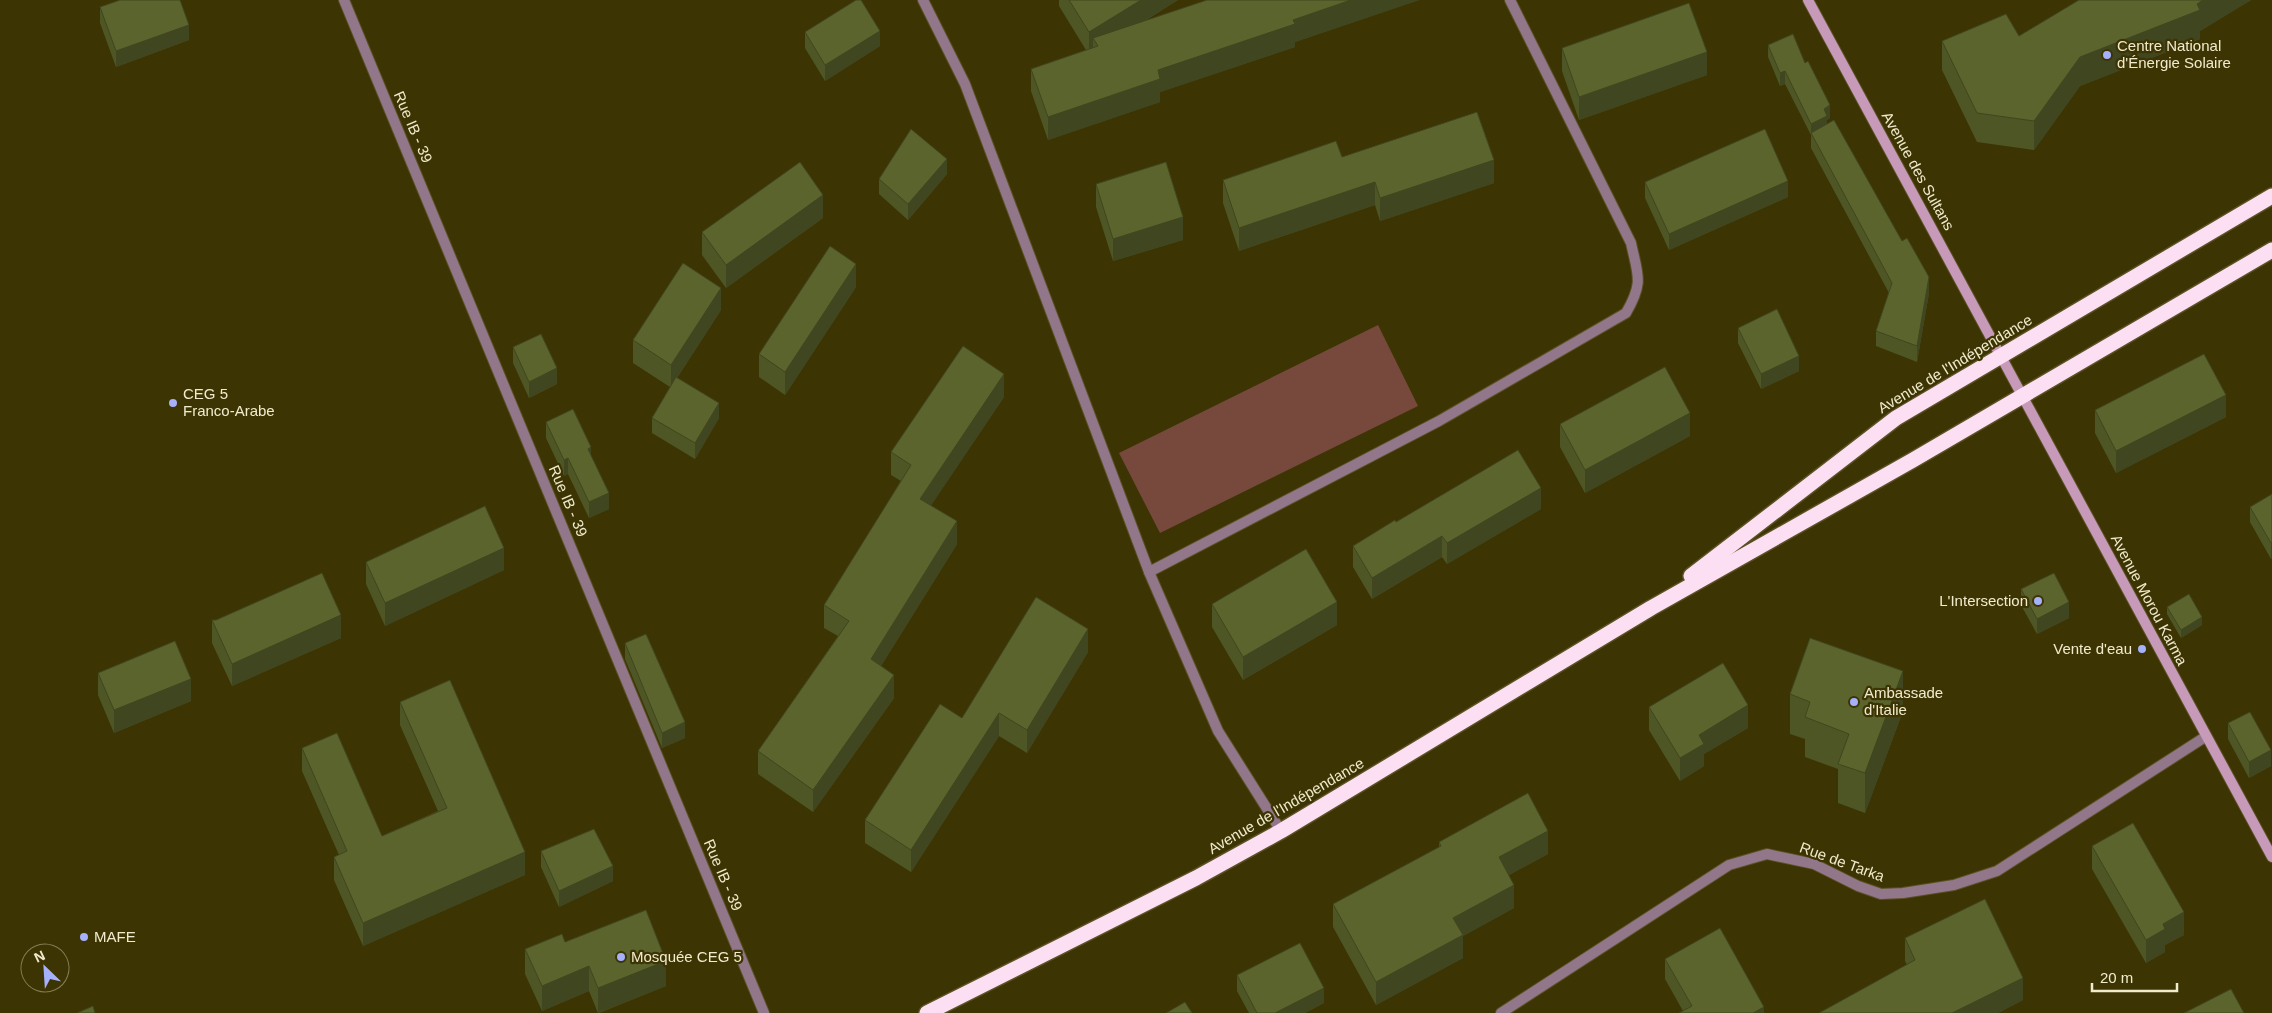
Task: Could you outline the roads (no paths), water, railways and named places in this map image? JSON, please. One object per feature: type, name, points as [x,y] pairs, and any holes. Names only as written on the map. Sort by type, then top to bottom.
[{"type":"highway","name":"Avenue de l'Indépendance","points":[[1651,608],[1896,418],[2272,196]]},
{"type":"highway","name":"Avenue de l'Indépendance","points":[[927,1013],[1196,878],[1281,831],[1651,608],[2023,396],[2272,250]]},
{"type":"street","name":"Rue IB - 39","points":[[344,0],[764,1013]]},
{"type":"street","points":[[923,0],[965,84],[1149,572],[1218,731],[1281,831]]},
{"type":"street","points":[[1149,572],[1439,421],[1626,313],[1637,295],[1639,278],[1631,243],[1510,0]]},
{"type":"street","name":"Avenue des Sultans","points":[[1808,0],[2002,356]]},
{"type":"street","name":"Avenue Morou Karma","points":[[2002,356],[2205,737],[2272,857]]},
{"type":"street","name":"Rue de Tarka","points":[[1501,1013],[1728,864],[1767,854],[1814,864],[1858,886],[1880,894],[1903,893],[1954,885],[1996,871],[2205,737]]},
{"type":"place","name":"Centre National d'Énergie Solaire","points":[[2107,55]]},
{"type":"place","name":"CEG 5 Franco-Arabe","points":[[173,403]]},
{"type":"place","name":"L'Intersection","points":[[2038,601]]},
{"type":"place","name":"Vente d'eau","points":[[2142,649]]},
{"type":"place","name":"Ambassade d'Italie","points":[[1854,702]]},
{"type":"place","name":"MAFE","points":[[84,937]]},
{"type":"place","name":"Mosquée CEG 5","points":[[621,957]]}]
